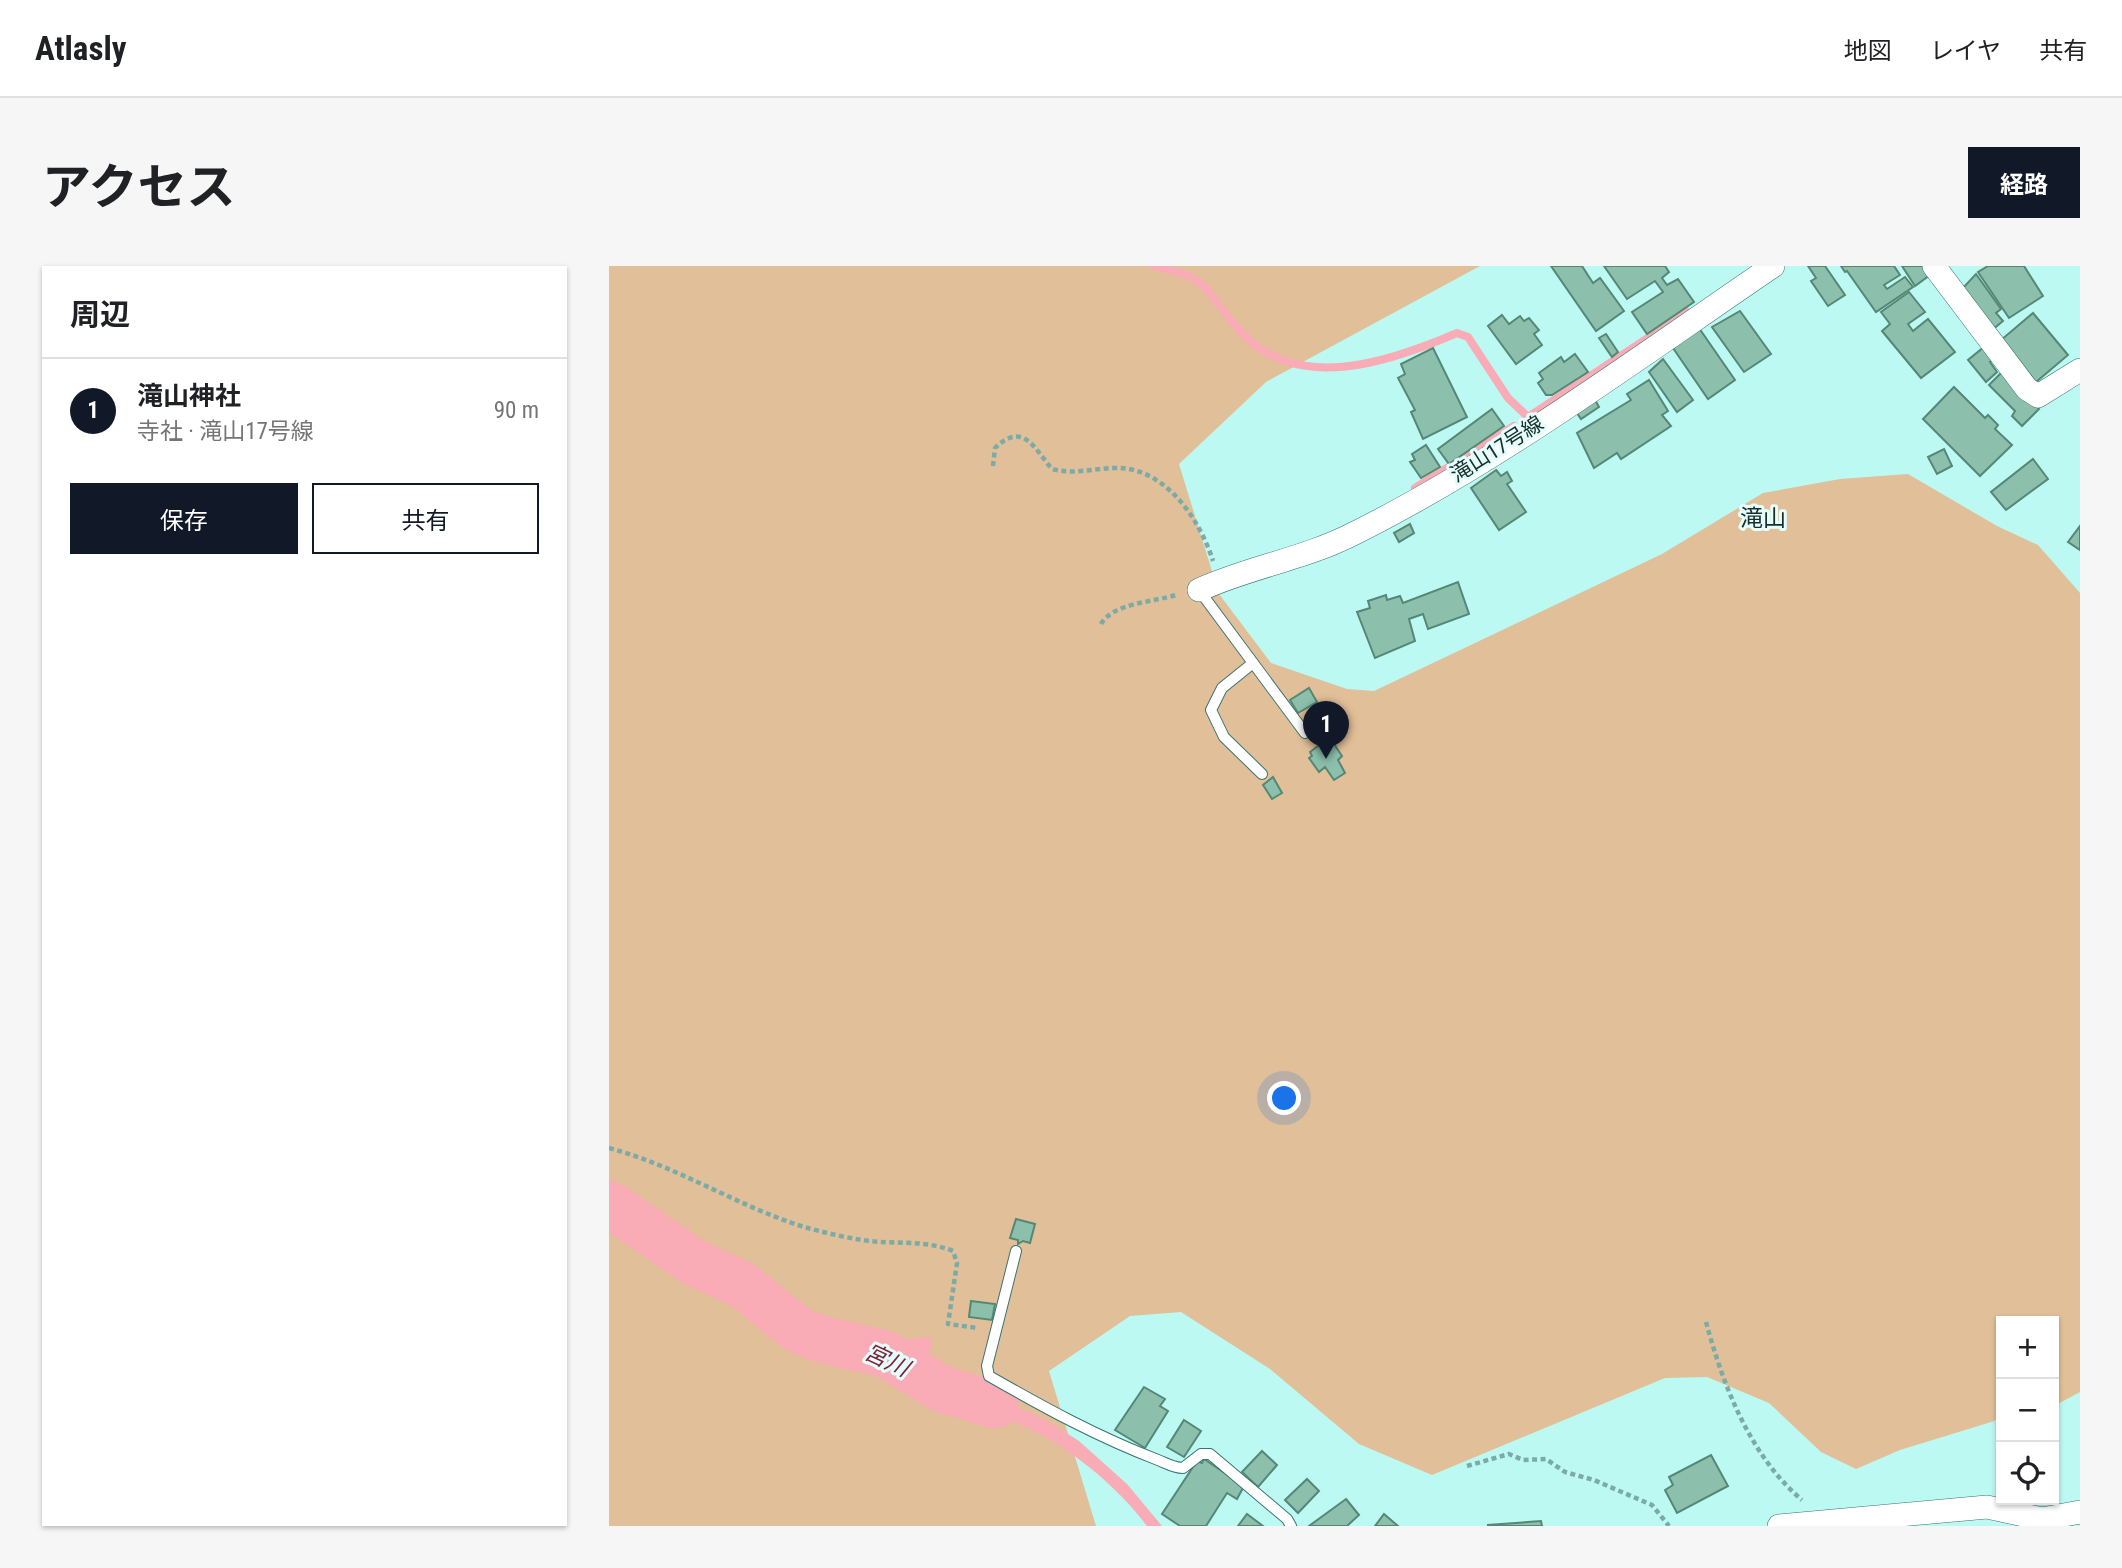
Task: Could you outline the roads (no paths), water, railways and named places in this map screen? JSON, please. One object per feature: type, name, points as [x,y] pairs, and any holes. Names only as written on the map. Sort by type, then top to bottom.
[{"type":"street","name":"滝山17号線","points":[[1209,586],[1330,544],[1432,490],[1773,266]]},
{"type":"street","points":[[1934,266],[2027,389],[2038,396],[2080,370]]},
{"type":"street","points":[[1779,1526],[1987,1507],[2042,1519],[2080,1512]]},
{"type":"lane","points":[[1209,586],[1253,663],[1304,733]]},
{"type":"lane","points":[[1253,663],[1222,688],[1212,710],[1216,725],[1224,737],[1262,774]]},
{"type":"lane","points":[[1016,1251],[986,1366],[989,1376],[1057,1417],[1120,1447],[1173,1466],[1183,1468],[1201,1454],[1210,1454],[1287,1519],[1291,1526]]},
{"type":"water","points":[[932,1338],[924,1398],[895,1378],[876,1351],[905,1340]]},
{"type":"water","points":[[938,1367],[974,1390],[1043,1418],[1079,1441],[1127,1484],[1162,1526],[1147,1526],[1106,1481],[1052,1441],[1022,1425],[992,1414],[962,1408],[932,1409]]},
{"type":"waterway","points":[[1154,266],[1198,281],[1240,331],[1263,351],[1289,362],[1317,367],[1375,362],[1404,354],[1457,333],[1468,337],[1508,398],[1528,417],[1687,312]]},
{"type":"waterway","points":[[1415,488],[1514,426]]},
{"type":"waterway","name":"宮川","points":[[609,1204],[695,1263],[741,1284],[797,1329],[817,1338],[885,1354],[942,1389],[995,1405]]},
{"type":"place","name":"滝山神社","points":[[1326,759]]},
{"type":"district","name":"滝山","points":[[1763,518]]}]
